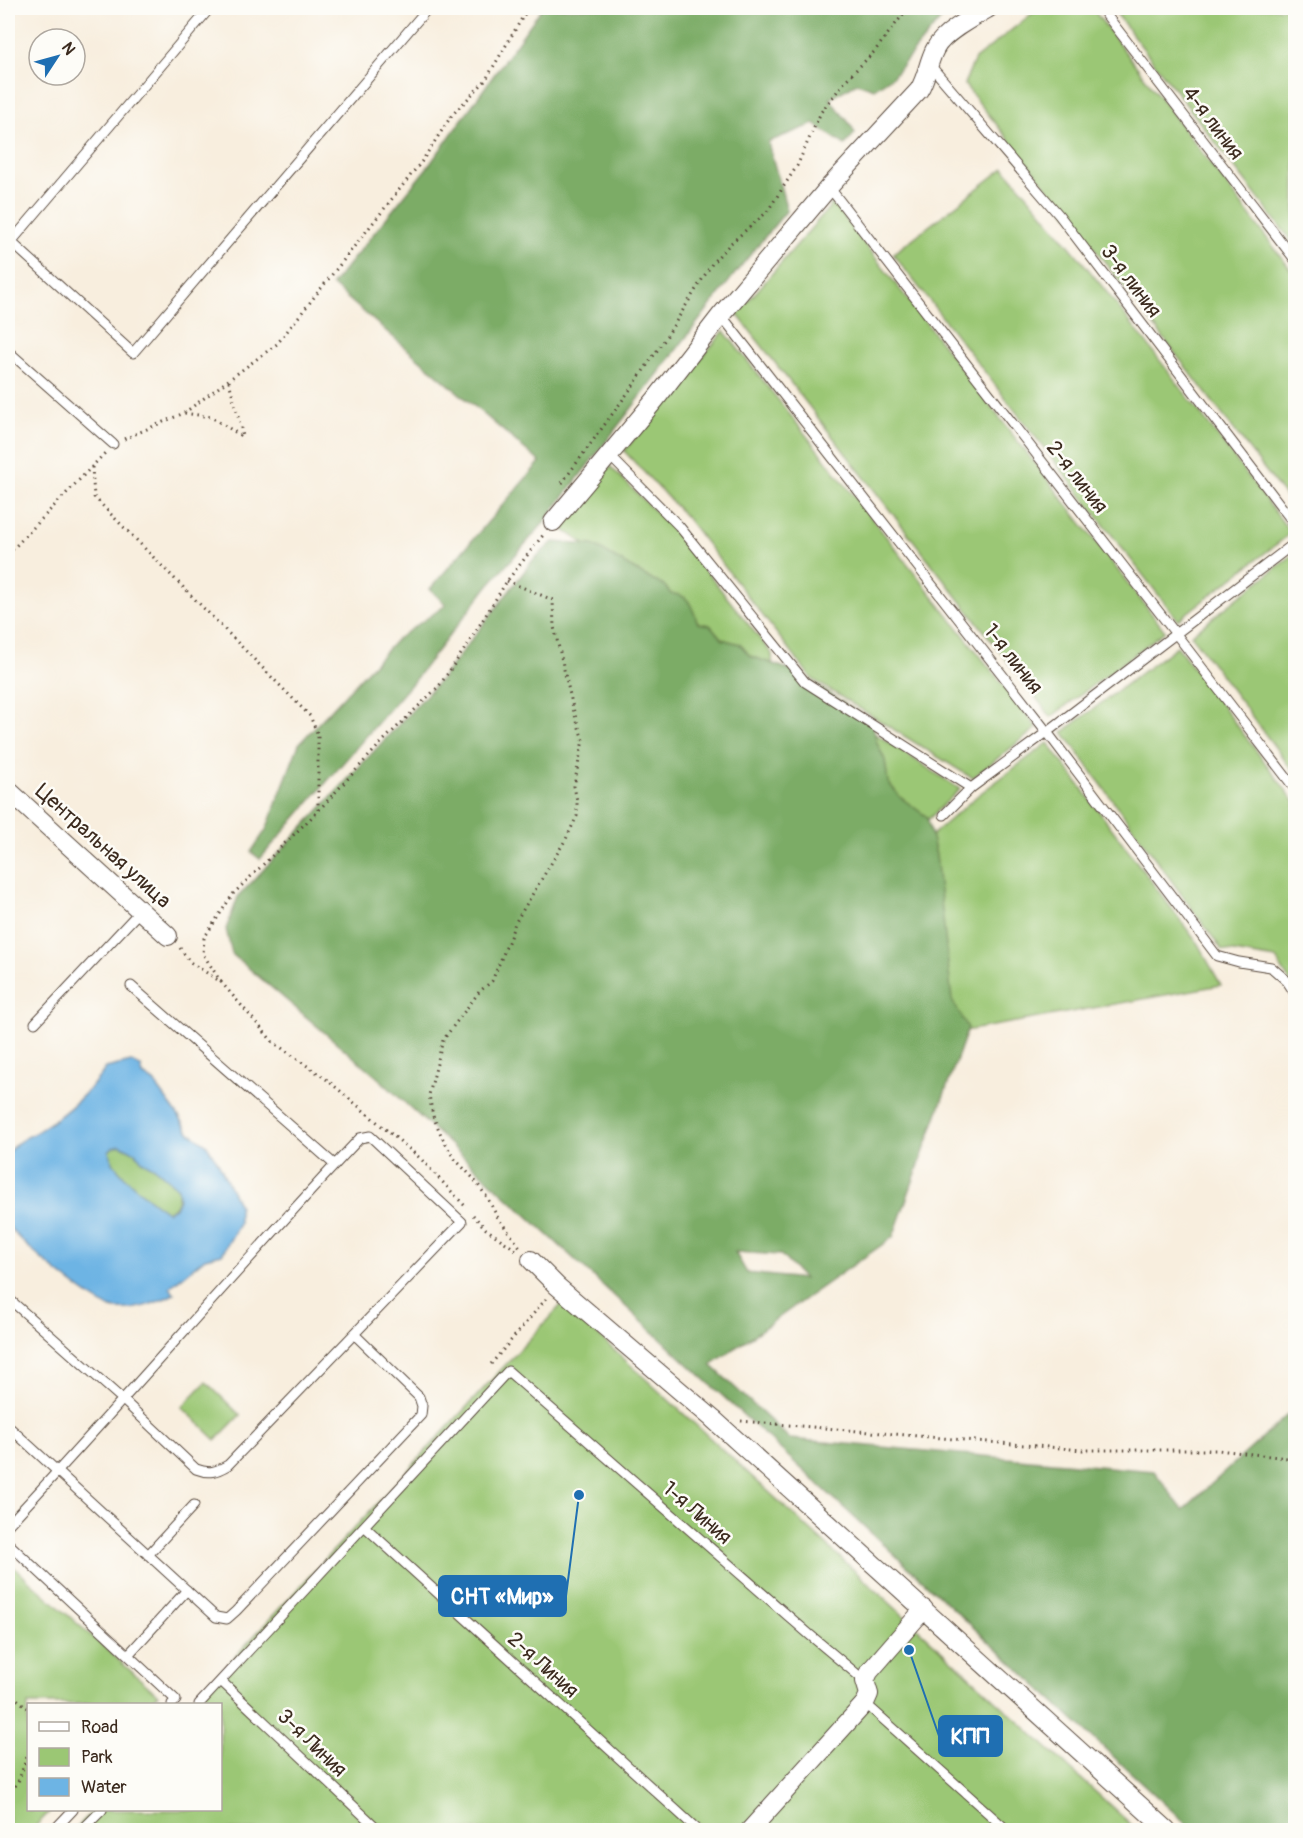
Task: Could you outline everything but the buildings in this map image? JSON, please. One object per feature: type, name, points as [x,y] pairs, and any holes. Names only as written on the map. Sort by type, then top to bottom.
[{"type":"street","points":[[546,528],[655,400],[720,315],[829,187],[915,95],[926,79],[935,49],[943,39],[988,8]]},
{"type":"street","name":"Центральная улица","points":[[8,790],[168,936]]},
{"type":"street","points":[[531,1260],[557,1286],[713,1419],[1167,1830]]},
{"type":"street","points":[[750,1830],[865,1703],[868,1694],[864,1681],[869,1672],[924,1609]]},
{"type":"lane","points":[[210,8],[9,240],[133,353],[428,8]]},
{"type":"lane","name":"4-я линия","points":[[1101,8],[1296,261]]},
{"type":"lane","name":"3-я линия","points":[[930,64],[1059,215],[1296,526]]},
{"type":"lane","name":"2-я линия","points":[[829,187],[1296,790]]},
{"type":"lane","name":"1-я линия","points":[[720,315],[1047,732],[1217,956],[1271,967],[1287,981],[1296,995]]},
{"type":"lane","points":[[8,351],[113,444]]},
{"type":"lane","points":[[608,454],[679,526],[805,682],[971,788]]},
{"type":"lane","points":[[944,814],[971,788],[1296,542]]},
{"type":"lane","points":[[35,1023],[141,910]]},
{"type":"lane","points":[[131,986],[335,1165]]},
{"type":"lane","points":[[8,1298],[122,1399],[196,1469],[206,1473],[218,1472],[228,1465],[462,1222],[370,1136],[360,1138],[122,1399],[58,1472],[8,1525]]},
{"type":"lane","points":[[8,1426],[216,1617],[227,1619],[421,1415],[422,1406],[419,1397],[354,1334]]},
{"type":"lane","name":"1-я Линия","points":[[364,1527],[508,1371],[864,1681]]},
{"type":"lane","points":[[148,1555],[194,1505]]},
{"type":"lane","points":[[200,1703],[364,1527]]},
{"type":"lane","name":"2-я Линия","points":[[364,1527],[698,1830]]},
{"type":"lane","points":[[8,1543],[176,1700],[173,1703]]},
{"type":"lane","points":[[128,1655],[187,1590]]},
{"type":"lane","name":"3-я Линия","points":[[221,1681],[378,1830]]},
{"type":"lane","points":[[865,1703],[1007,1830]]},
{"type":"lane","points":[[54,1830],[71,1811]]},
{"type":"lane","points":[[82,1830],[100,1811]]},
{"type":"path","points":[[8,554],[113,444],[184,413],[277,344],[422,161],[452,115],[485,81],[528,8]]},
{"type":"path","points":[[559,488],[665,339],[713,262],[730,243],[766,212],[797,166],[821,112],[847,79],[874,52],[908,8]]},
{"type":"path","points":[[184,413],[211,417],[243,437],[228,380]]},
{"type":"path","points":[[92,467],[94,497],[310,716],[318,735],[318,811]]},
{"type":"path","points":[[531,1260],[486,1229],[421,1159],[326,1079],[273,1042],[221,982],[203,954],[204,938],[233,894],[318,811],[382,742],[439,686],[507,581],[546,528]]},
{"type":"path","points":[[507,581],[553,600],[554,627],[583,740],[574,786],[577,816],[567,839],[515,923],[492,981],[479,992],[443,1040],[429,1095],[433,1116],[453,1157],[488,1197],[498,1218],[531,1260]]},
{"type":"path","points":[[168,936],[190,962],[221,982]]},
{"type":"path","points":[[491,1364],[557,1286]]},
{"type":"path","points":[[713,1419],[1083,1450],[1218,1450],[1296,1459]]},
{"type":"path","points":[[8,1692],[27,1707]]},
{"type":"path","points":[[8,1796],[18,1782],[27,1757]]},
{"type":"green space","points":[[542,8],[957,8],[940,20],[893,76],[874,89],[857,83],[830,98],[855,133],[845,145],[814,124],[768,142],[787,210],[737,271],[542,525],[488,586],[413,682],[260,859],[251,852],[266,830],[299,744],[397,639],[446,605],[430,589],[540,462],[332,285],[430,164]]},
{"type":"green space","points":[[1039,8],[1092,8],[1295,275],[1295,509],[1061,205],[964,84],[975,59]]},
{"type":"green space","points":[[1112,8],[1292,8],[1296,12],[1295,246]]},
{"type":"green space","points":[[1004,168],[1115,302],[1291,533],[1178,620],[893,254]]},
{"type":"green space","points":[[833,203],[1165,631],[1051,717],[737,314]]},
{"type":"green space","points":[[724,331],[1037,728],[972,778],[812,679],[686,517],[624,451]]},
{"type":"green space","points":[[610,466],[676,533],[772,654],[773,673],[561,528]]},
{"type":"green space","points":[[553,542],[593,545],[664,585],[671,594],[683,596],[692,607],[698,623],[710,625],[722,639],[740,644],[750,656],[794,671],[872,721],[877,743],[885,760],[888,782],[900,797],[927,817],[936,855],[952,1000],[968,1028],[893,1237],[711,1365],[790,1439],[1154,1471],[1183,1510],[1295,1408],[1295,1830],[1193,1830],[377,1077],[232,954],[226,929],[238,897],[442,678],[533,560]],"holes":[[[735,1252],[781,1255],[804,1279],[747,1273]]]},
{"type":"green space","points":[[1295,553],[1295,774],[1191,635]]},
{"type":"green space","points":[[1177,646],[1295,802],[1295,990],[1276,959],[1222,950],[1063,732]]},
{"type":"green space","points":[[862,725],[960,789],[910,837]]},
{"type":"green space","points":[[1048,743],[1198,944],[1221,985],[965,1031],[946,998],[916,849],[978,795]]},
{"type":"green space","points":[[121,1145],[136,1153],[142,1161],[155,1168],[178,1188],[177,1203],[173,1208],[167,1212],[132,1184],[116,1167],[109,1151]]},
{"type":"green space","points":[[563,1303],[1137,1830],[74,1830],[93,1811],[222,1811],[222,1703],[192,1703]]},
{"type":"green space","points":[[206,1382],[240,1415],[216,1440],[182,1407]]},
{"type":"green space","points":[[8,1562],[158,1695],[150,1703],[27,1703],[27,1811],[50,1811],[32,1830],[8,1830]]},
{"type":"water","points":[[131,1062],[141,1067],[143,1075],[154,1082],[189,1132],[206,1144],[218,1162],[239,1206],[239,1224],[222,1254],[205,1258],[170,1287],[174,1294],[131,1309],[116,1309],[93,1298],[42,1259],[8,1225],[8,1154],[11,1149],[68,1109],[85,1094],[106,1068]],"holes":[[[120,1145],[136,1153],[142,1161],[155,1168],[178,1188],[179,1198],[175,1208],[167,1212],[142,1193],[116,1167],[109,1151]]]},
{"type":"place","name":"СНТ «Мир»","points":[[579,1495]]},
{"type":"place","name":"КПП","points":[[909,1650]]}]
